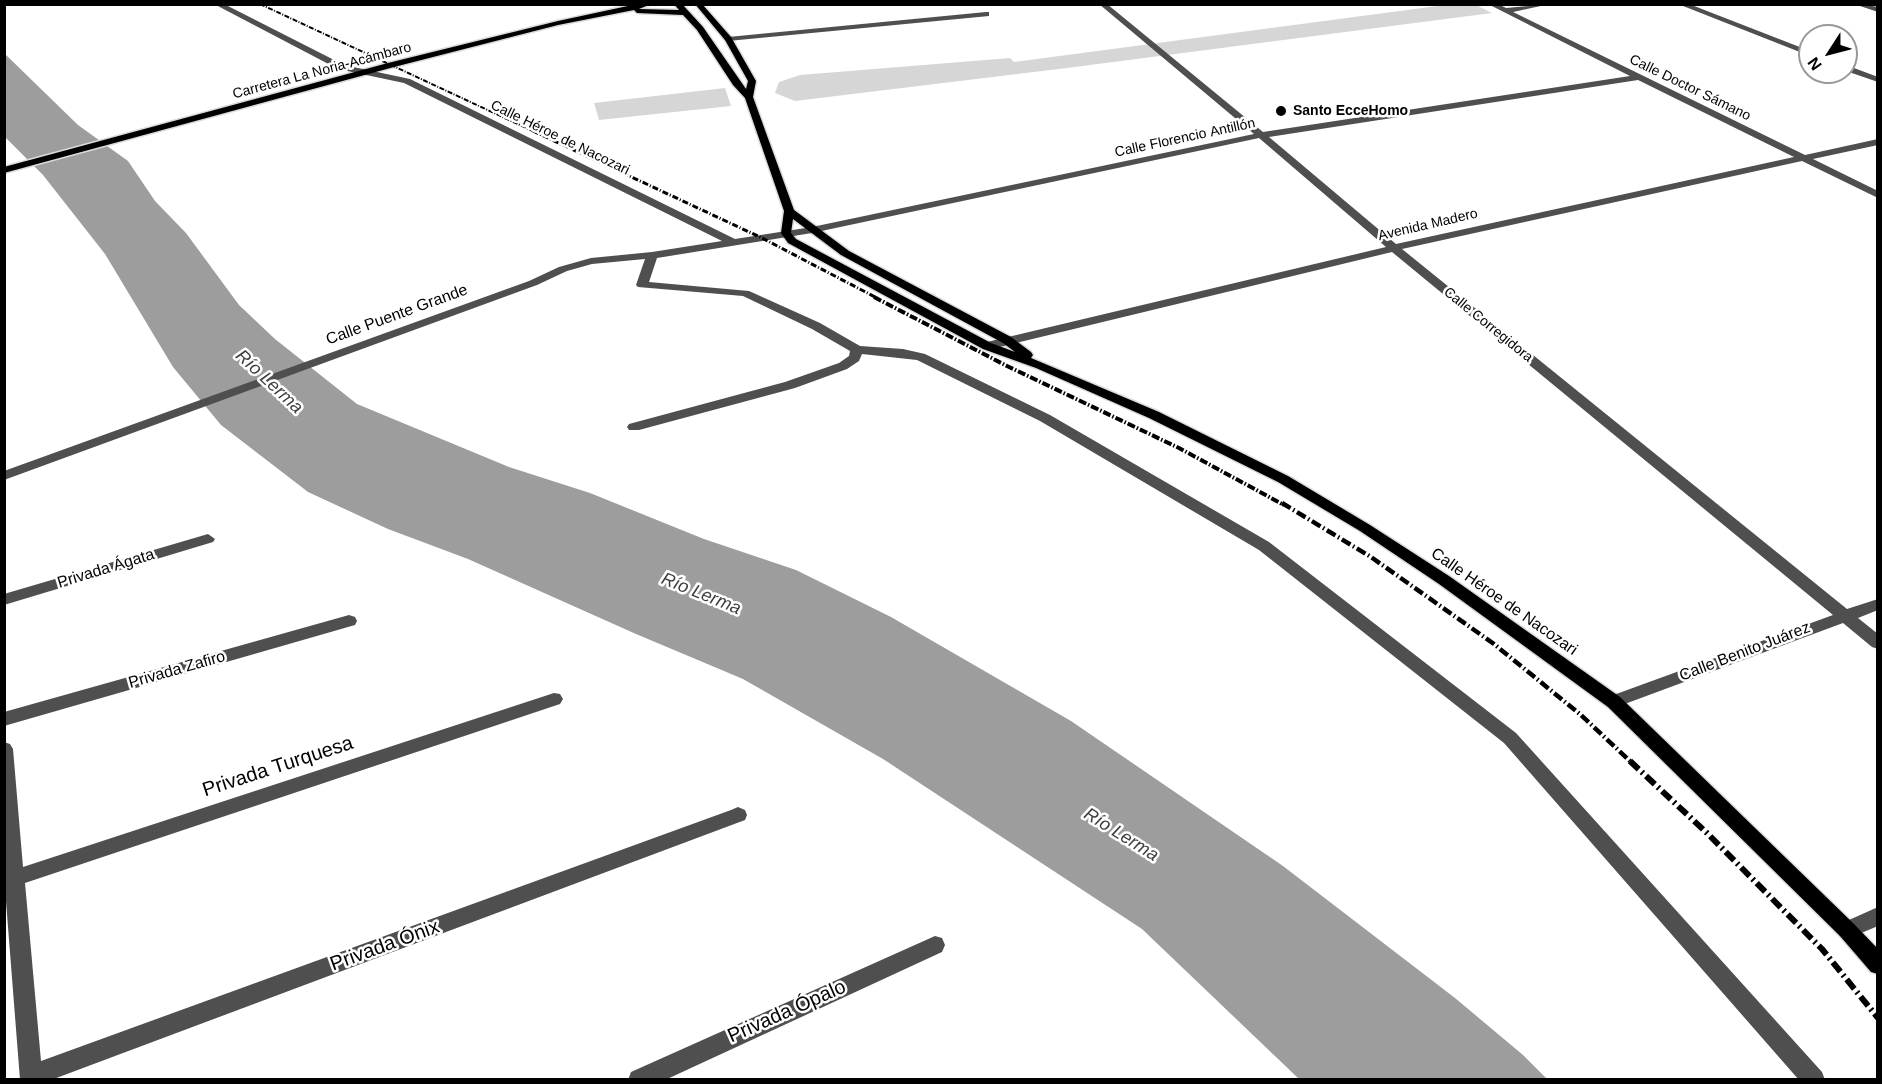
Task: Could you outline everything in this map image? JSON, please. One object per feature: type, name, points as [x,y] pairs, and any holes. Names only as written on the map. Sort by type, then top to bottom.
[{"type":"main road","name":"Carretera La Noria-Acámbaro","points":[[4,170],[558,23],[619,12],[648,4]]},
{"type":"main road","points":[[677,4],[700,29],[749,97],[789,211],[786,234]]},
{"type":"main road","points":[[698,4],[728,39],[752,81],[749,97]]},
{"type":"main road","points":[[558,23],[599,6]]},
{"type":"main road","points":[[619,12],[653,10],[686,13]]},
{"type":"main road","name":"Calle Héroe de Nacozari","points":[[789,211],[845,253],[1007,340],[1040,364]]},
{"type":"main road","name":"Calle Héroe de Nacozari","points":[[786,234],[803,248],[987,346],[1040,364],[1154,415],[1283,479],[1365,528],[1444,580],[1614,702],[1847,930],[1878,965]]},
{"type":"street","name":"Calle Héroe de Nacozari","points":[[217,4],[341,67],[407,81],[734,242]]},
{"type":"street","name":"Calle Corregidora","points":[[1102,4],[1262,135],[1394,248],[1878,643]]},
{"type":"street","name":"Calle Doctor Sámano","points":[[1491,4],[1878,195]]},
{"type":"street","points":[[1504,11],[1547,4]]},
{"type":"street","points":[[1681,4],[1798,49]]},
{"type":"street","points":[[1863,4],[1878,10]]},
{"type":"street","points":[[728,39],[986,14]]},
{"type":"street","points":[[1858,72],[1878,80]]},
{"type":"street","name":"Calle Florencio Antillón","points":[[812,230],[1262,135],[1638,77]]},
{"type":"street","name":"Avenida Madero","points":[[987,346],[1394,248],[1878,142]]},
{"type":"street","name":"Calle Puente Grande","points":[[4,476],[533,283],[563,269],[591,261],[652,255],[812,230]]},
{"type":"street","points":[[652,255],[642,285],[745,293],[816,326],[857,351],[903,353],[921,357],[1045,418],[1264,546],[1510,738],[1814,1080]]},
{"type":"street","points":[[634,427],[790,385],[843,366],[855,358],[857,351]]},
{"type":"street","name":"Privada Ágata","points":[[4,600],[208,539]]},
{"type":"street","name":"Calle Benito Juárez","points":[[1614,702],[1843,615],[1878,604]]},
{"type":"street","name":"Privada Zafiro","points":[[4,719],[349,621]]},
{"type":"street","name":"Privada Turquesa","points":[[15,878],[554,699]]},
{"type":"street","points":[[4,749],[31,1078]]},
{"type":"street","name":"Privada Ónix","points":[[31,1078],[738,815]]},
{"type":"street","points":[[1847,930],[1878,916]]},
{"type":"street","name":"Privada Ópalo","points":[[639,1080],[935,945]]},
{"type":"shaded area","points":[[1445,5],[1476,5],[1492,13],[795,101],[775,93],[779,82],[800,75],[1010,58],[1014,62]]},
{"type":"shaded area","points":[[725,88],[731,106],[599,120],[594,103]]},
{"type":"water","name":"Río Lerma","points":[[4,53],[78,125],[128,161],[155,201],[186,233],[239,305],[275,339],[357,404],[509,467],[590,493],[704,539],[796,570],[891,617],[1071,721],[1283,866],[1455,998],[1523,1055],[1547,1079],[1299,1079],[1142,929],[883,759],[743,679],[468,559],[388,529],[308,492],[221,425],[173,367],[105,254],[43,175],[5,137]]},
{"type":"railway","points":[[260,4],[537,133]]},
{"type":"railway","points":[[533,131],[762,238],[877,298]]},
{"type":"railway","points":[[874,297],[1007,366],[1179,448],[1284,505]]},
{"type":"railway","points":[[1282,503],[1371,557],[1494,644],[1581,715],[1632,763]]},
{"type":"railway","points":[[1630,761],[1708,834],[1822,949],[1878,1018]]},
{"type":"place","name":"Santo EcceHomo","points":[[1281,111]]}]
